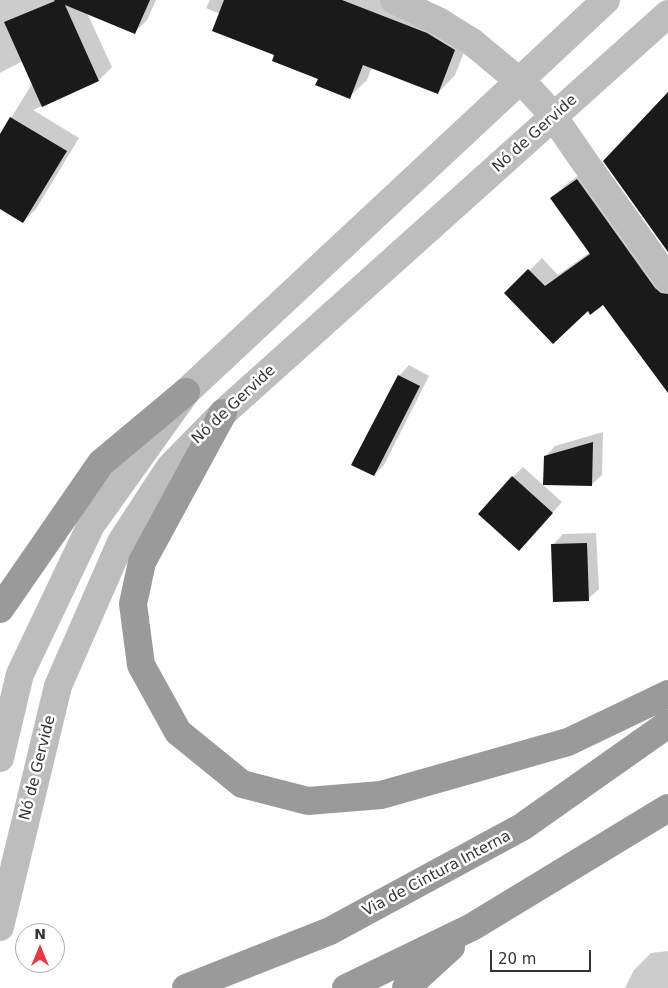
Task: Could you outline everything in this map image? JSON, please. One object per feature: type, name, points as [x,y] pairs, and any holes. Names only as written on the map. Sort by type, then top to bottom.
[{"type":"highway","points":[[0,608],[101,464],[186,392]]},
{"type":"highway","points":[[223,414],[142,562],[134,604],[141,664],[178,732],[242,784],[308,801],[381,795],[568,742],[668,694]]},
{"type":"highway","name":"Via de Cintura Interna","points":[[186,988],[330,931],[522,827],[668,724]]},
{"type":"highway","points":[[346,988],[472,927],[668,808]]},
{"type":"highway","points":[[406,988],[472,927]]},
{"type":"main road","points":[[394,0],[440,22],[472,42],[531,90],[551,113],[668,279]]},
{"type":"main road","points":[[0,758],[20,674],[91,525],[186,392],[606,0]]},
{"type":"main road","name":"Nó de Gervide","points":[[0,927],[58,686],[121,542],[170,467],[223,414],[668,14]]},
{"type":"building","points":[[54,0],[150,0],[135,34],[65,5],[99,81],[42,107],[4,22]]},
{"type":"building","points":[[224,0],[342,0],[427,33],[455,50],[438,94],[363,65],[350,99],[315,85],[318,79],[272,61],[274,55],[212,31]]},
{"type":"building","points":[[668,92],[668,252],[603,161]]},
{"type":"building","points":[[10,117],[67,151],[23,223],[0,209],[0,134]]},
{"type":"building","points":[[577,179],[655,288],[661,293],[668,294],[668,393],[603,305],[590,315],[588,311],[553,344],[504,293],[528,269],[545,286],[590,254],[550,198]]},
{"type":"building","points":[[398,375],[420,386],[374,476],[351,465]]},
{"type":"building","points":[[593,442],[592,486],[543,485],[544,456]]},
{"type":"building","points":[[512,476],[553,513],[519,551],[478,514]]},
{"type":"building","points":[[587,543],[589,601],[553,602],[551,544]]}]
